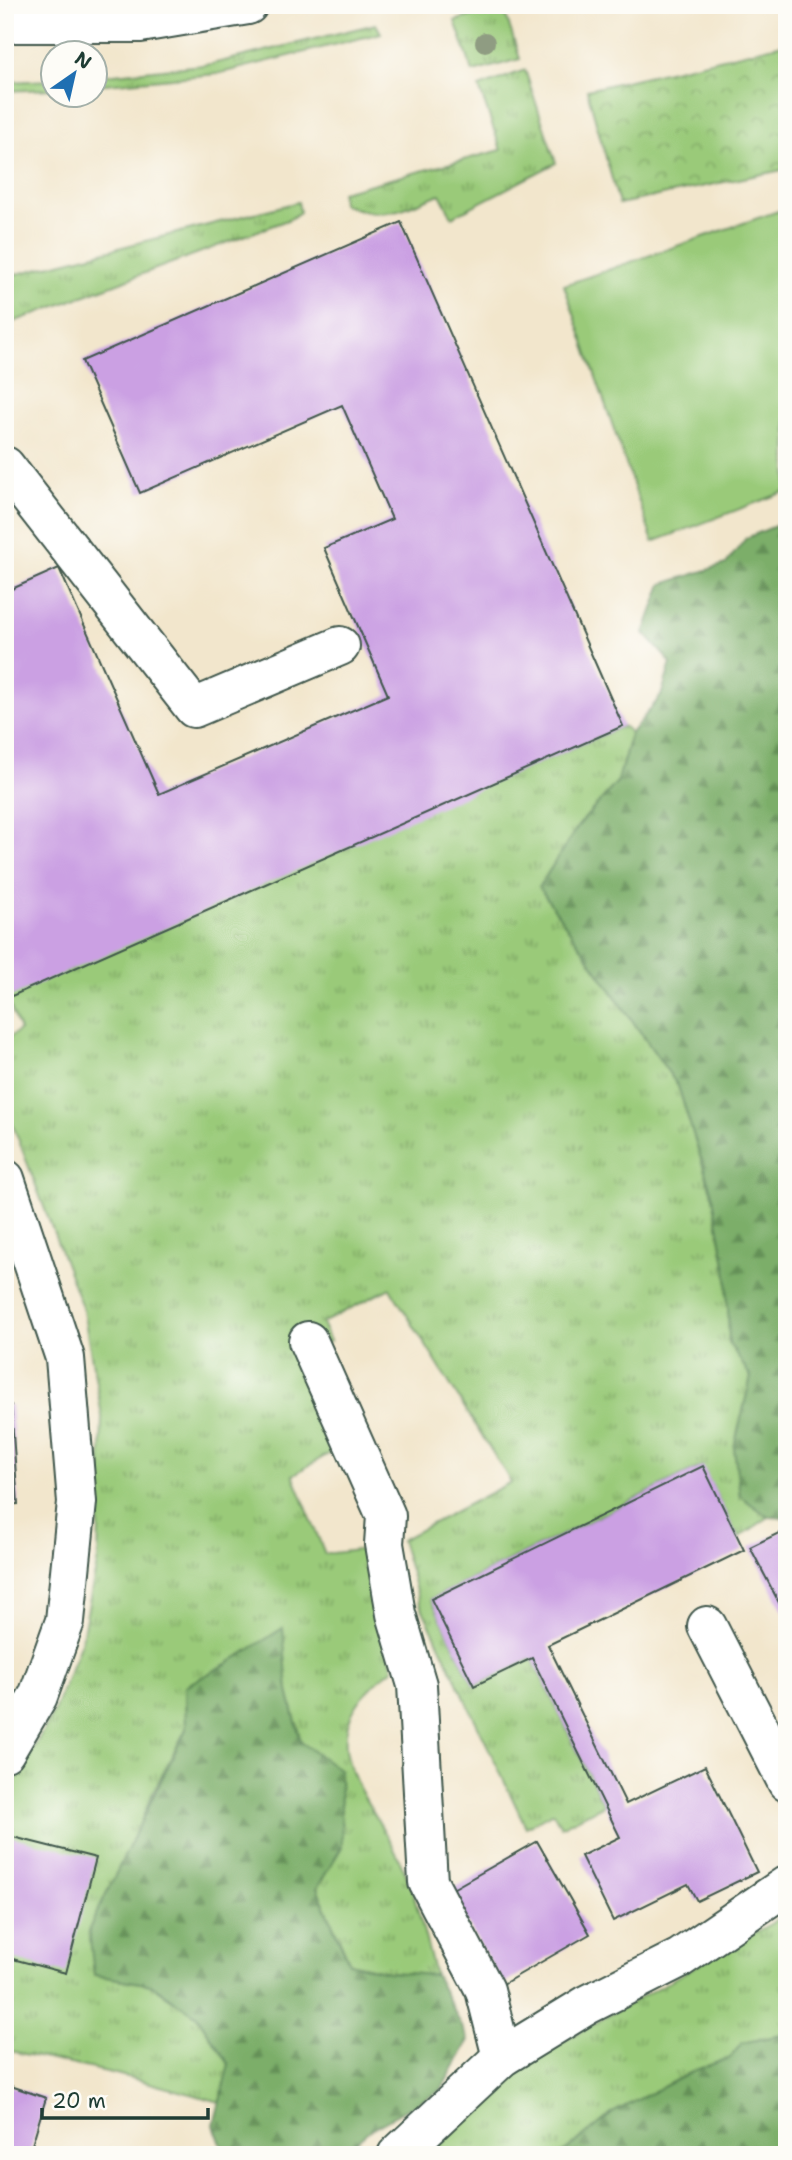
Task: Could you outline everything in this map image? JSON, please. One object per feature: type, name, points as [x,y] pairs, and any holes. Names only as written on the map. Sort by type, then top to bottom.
[{"type":"street","points":[[5,23],[140,23],[194,11],[248,5]]},
{"type":"street","points":[[5,466],[194,708],[340,646]]},
{"type":"street","points":[[5,1179],[65,1359],[78,1502],[65,1621],[38,1696],[5,1752]]},
{"type":"street","points":[[308,1341],[386,1516],[384,1544],[396,1614],[417,1685],[428,1882],[485,1990],[502,2057]]},
{"type":"street","points":[[707,1626],[787,1782]]},
{"type":"street","points":[[397,2155],[502,2057],[587,2005],[680,1958],[787,1885]]},
{"type":"green space","points":[[503,6],[520,59],[473,72],[455,21]]},
{"type":"green space","points":[[376,24],[381,33],[217,74],[108,84],[108,75],[212,64]]},
{"type":"green space","points":[[787,43],[787,169],[619,204],[587,90]]},
{"type":"green space","points":[[525,70],[556,163],[452,217],[440,194],[402,209],[382,213],[342,204],[341,192],[501,150],[479,87]]},
{"type":"green space","points":[[38,81],[38,90],[5,91],[5,82]]},
{"type":"green space","points":[[298,202],[300,212],[290,219],[5,325],[5,277]]},
{"type":"green space","points":[[787,208],[787,491],[653,542],[564,285]]},
{"type":"green space","points":[[787,521],[787,1518],[769,1517],[740,1496],[734,1448],[751,1377],[729,1343],[727,1275],[713,1197],[678,1086],[539,887],[578,826],[618,781],[631,733],[661,696],[671,663],[644,633],[662,584],[726,564],[746,538]]},
{"type":"green space","points":[[623,726],[631,733],[618,781],[578,826],[539,887],[678,1086],[713,1197],[727,1275],[729,1343],[751,1377],[734,1448],[740,1495],[769,1517],[738,1538],[702,1466],[431,1599],[474,1686],[532,1658],[604,1805],[561,1827],[553,1812],[526,1827],[420,1604],[401,1540],[511,1482],[390,1288],[322,1323],[330,1341],[303,1353],[340,1447],[293,1475],[325,1554],[365,1549],[393,1669],[364,1695],[349,1721],[346,1746],[352,1771],[363,1796],[407,1877],[435,1975],[388,1972],[350,1963],[317,1888],[342,1846],[301,1742],[288,1691],[282,1629],[227,1664],[185,1686],[186,1729],[153,1792],[127,1855],[94,1975],[152,1985],[197,2016],[229,2064],[220,2102],[112,2073],[5,2050],[5,1800],[54,1711],[81,1642],[98,1559],[102,1416],[83,1310],[5,1104],[5,1040],[20,1030],[5,994]]},
{"type":"green space","points":[[283,1628],[288,1691],[301,1742],[340,1770],[342,1847],[317,1888],[349,1963],[388,1972],[435,1975],[469,2040],[441,2090],[371,2129],[339,2155],[225,2155],[214,2125],[229,2064],[197,2016],[152,1985],[94,1975],[89,1929],[186,1729],[185,1686],[227,1664]]},
{"type":"green space","points":[[787,1910],[787,2034],[742,2043],[730,2058],[696,2070],[614,2112],[561,2155],[431,2155],[481,2097],[551,2048],[772,1923]]},
{"type":"green space","points":[[787,2034],[787,2155],[561,2155],[614,2112],[696,2070],[730,2058],[742,2043]]},
{"type":"building","points":[[401,222],[623,726],[5,999],[5,592],[59,568],[159,794],[388,695],[324,548],[392,519],[342,405],[140,493],[82,361]]},
{"type":"building","points":[[5,1405],[11,1405],[18,1504],[5,1505]]},
{"type":"building","points":[[703,1466],[744,1550],[548,1645],[626,1804],[705,1766],[757,1872],[697,1901],[688,1884],[613,1921],[581,1856],[620,1837],[532,1658],[474,1686],[431,1599]]},
{"type":"building","points":[[787,1529],[787,1618],[750,1547]]},
{"type":"building","points":[[5,1835],[96,1858],[66,1973],[5,1957]]},
{"type":"building","points":[[537,1841],[590,1934],[503,1984],[449,1891]]},
{"type":"building","points":[[5,2084],[46,2098],[29,2155],[5,2155]]}]
